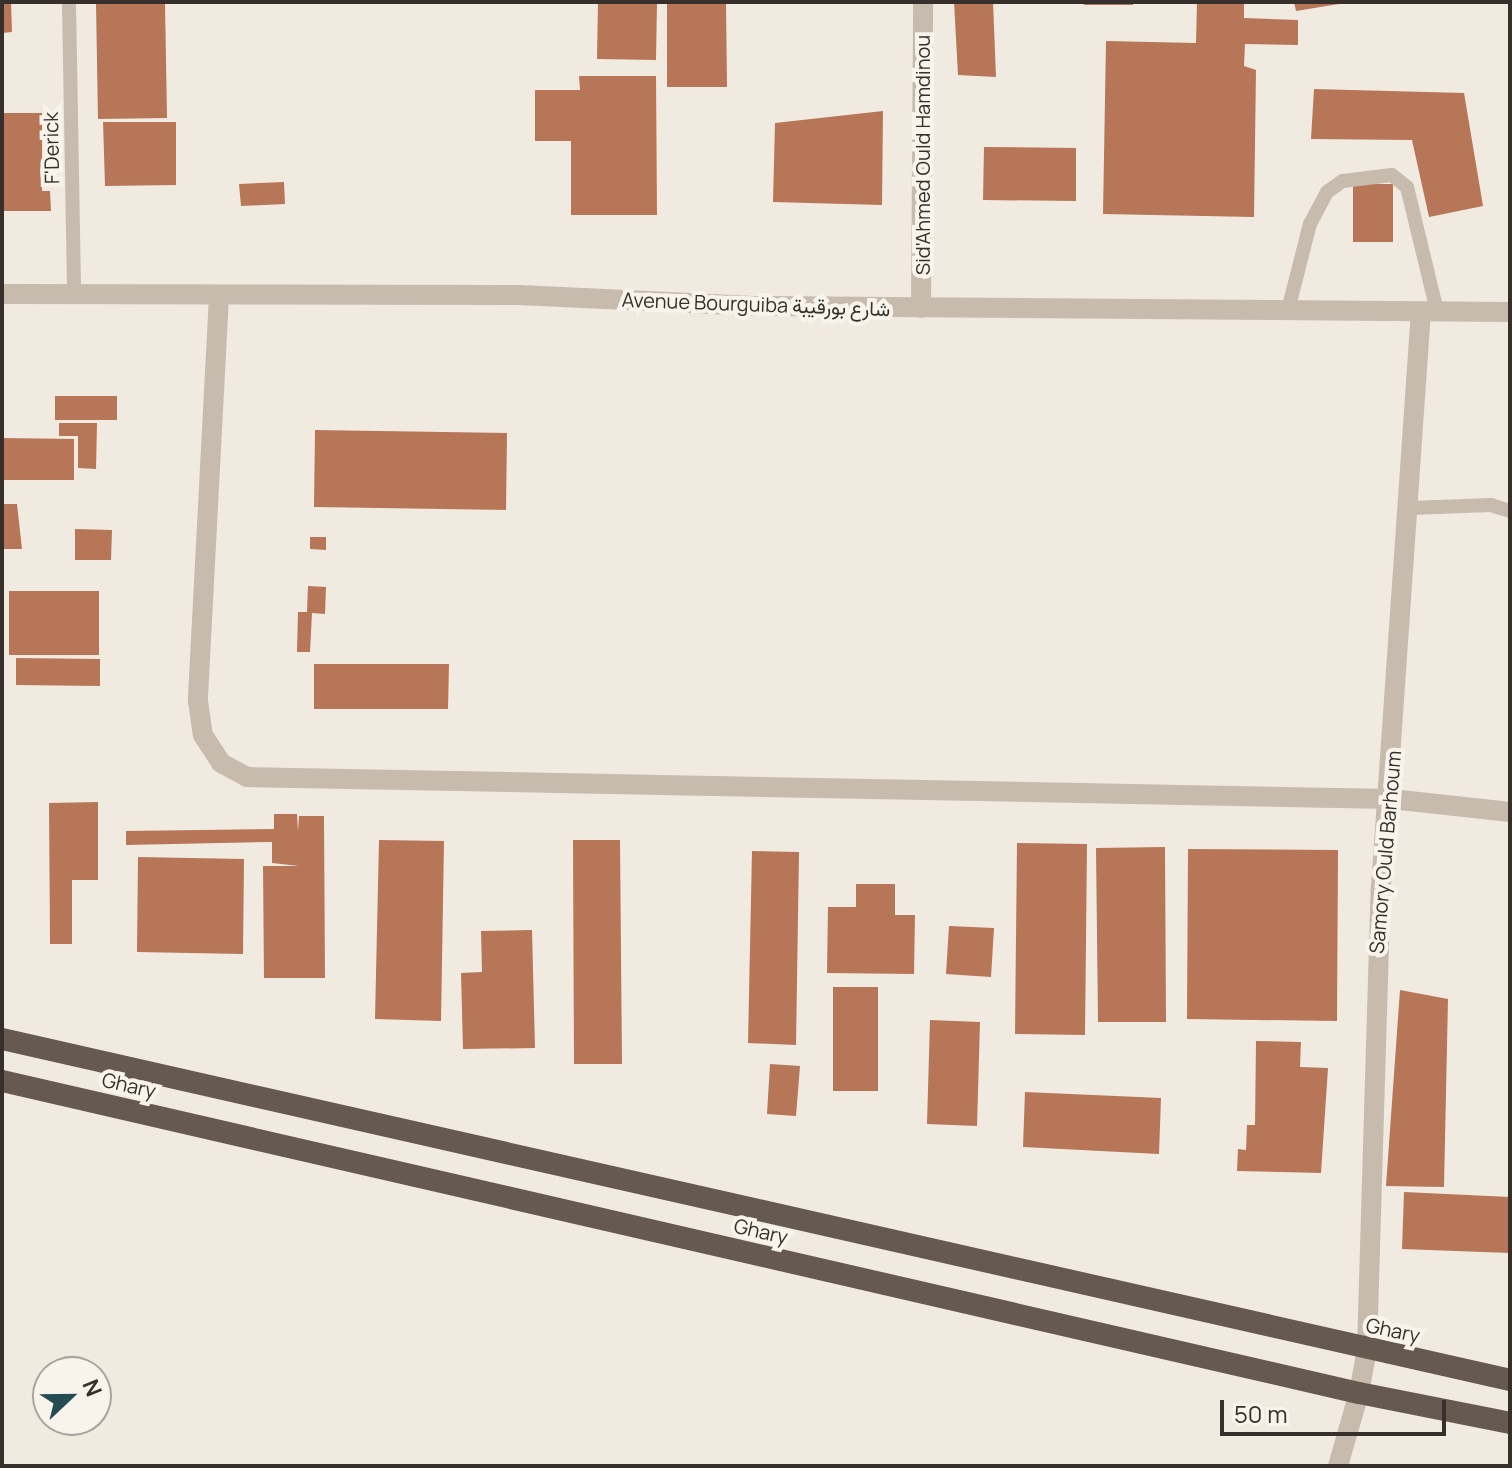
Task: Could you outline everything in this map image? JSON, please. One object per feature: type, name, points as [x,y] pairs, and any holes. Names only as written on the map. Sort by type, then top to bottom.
[{"type":"highway","name":"Ghary","points":[[2,1039],[1510,1380]]},
{"type":"highway","name":"Ghary","points":[[2,1081],[1359,1393],[1510,1423]]},
{"type":"street","name":"Sid'Ahmed Ould Hamdinou","points":[[921,308],[923,2]]},
{"type":"street","name":"Avenue Bourguiba شارع بورقيبة","points":[[2,294],[519,295],[921,308],[1510,312]]},
{"type":"street","points":[[219,296],[198,701],[203,735],[221,763],[247,777],[1391,799],[1510,812]]},
{"type":"street","name":"Samory Ould Barhoum","points":[[1338,1466],[1359,1393],[1367,1349],[1374,1011],[1410,508],[1429,311]]},
{"type":"lane","name":"F'Derick","points":[[69,2],[74,294]]},
{"type":"lane","points":[[1288,310],[1310,224],[1327,192],[1343,181],[1392,175],[1407,187],[1429,311]]},
{"type":"lane","points":[[1410,508],[1491,505],[1510,511]]},
{"type":"building","points":[[2,2],[11,2],[12,32],[2,33]]},
{"type":"building","points":[[598,2],[657,2],[656,60],[597,59]]},
{"type":"building","points":[[667,2],[726,2],[727,87],[667,87]]},
{"type":"building","points":[[954,2],[993,2],[996,77],[958,75]]},
{"type":"building","points":[[1084,2],[1133,2],[1133,5],[1084,5]]},
{"type":"building","points":[[1197,2],[1244,2],[1244,18],[1298,20],[1298,45],[1245,44],[1244,66],[1256,70],[1254,217],[1103,214],[1106,41],[1196,43]]},
{"type":"building","points":[[1294,2],[1339,2],[1339,4],[1296,11]]},
{"type":"building","points":[[165,3],[167,118],[98,119],[96,4]]},
{"type":"building","points":[[579,76],[656,76],[657,215],[571,215],[571,141],[535,141],[535,90],[580,90]]},
{"type":"building","points":[[1314,89],[1464,93],[1483,206],[1429,217],[1412,140],[1311,139]]},
{"type":"building","points":[[883,111],[882,205],[773,202],[775,123]]},
{"type":"building","points":[[2,113],[42,113],[42,191],[50,191],[51,211],[2,211]]},
{"type":"building","points":[[103,122],[176,122],[176,185],[105,186]]},
{"type":"building","points":[[984,147],[1076,148],[1076,201],[983,200]]},
{"type":"building","points":[[284,182],[285,204],[241,206],[239,184]]},
{"type":"building","points":[[1353,184],[1393,184],[1393,242],[1353,242]]},
{"type":"building","points":[[55,396],[117,396],[117,420],[55,420]]},
{"type":"building","points":[[59,423],[97,423],[96,469],[78,468],[78,436],[59,436]]},
{"type":"building","points":[[315,430],[507,433],[506,510],[314,507]]},
{"type":"building","points":[[2,438],[74,439],[74,480],[2,480]]},
{"type":"building","points":[[2,504],[17,504],[22,549],[2,549]]},
{"type":"building","points":[[75,529],[112,530],[111,560],[75,560]]},
{"type":"building","points":[[310,537],[326,537],[326,550],[310,549]]},
{"type":"building","points":[[308,586],[326,587],[325,614],[312,613],[310,652],[297,652],[298,612],[307,612]]},
{"type":"building","points":[[9,591],[99,591],[99,655],[9,655]]},
{"type":"building","points":[[16,658],[100,659],[100,686],[16,685]]},
{"type":"building","points":[[314,664],[449,664],[448,709],[314,709]]},
{"type":"building","points":[[98,802],[98,880],[72,880],[72,944],[50,944],[49,803]]},
{"type":"building","points":[[274,814],[297,814],[298,831],[299,816],[324,816],[325,978],[264,978],[263,866],[299,866],[272,863],[272,842],[126,845],[126,831],[274,829]]},
{"type":"building","points":[[379,840],[444,841],[441,1021],[375,1019]]},
{"type":"building","points":[[573,840],[620,840],[622,1064],[574,1064]]},
{"type":"building","points":[[1017,843],[1087,844],[1085,1035],[1015,1034]]},
{"type":"building","points":[[1165,847],[1166,1022],[1098,1022],[1096,848]]},
{"type":"building","points":[[1188,849],[1338,850],[1337,1021],[1187,1019]]},
{"type":"building","points":[[752,851],[799,852],[796,1045],[748,1043]]},
{"type":"building","points":[[138,857],[244,859],[243,954],[137,952]]},
{"type":"building","points":[[856,884],[895,884],[895,915],[915,915],[914,974],[827,973],[828,907],[856,907]]},
{"type":"building","points":[[949,926],[994,928],[991,977],[946,974]]},
{"type":"building","points":[[532,930],[535,1048],[463,1049],[461,973],[482,972],[481,931]]},
{"type":"building","points":[[833,987],[878,987],[878,1091],[833,1091]]},
{"type":"building","points":[[1400,990],[1448,999],[1444,1187],[1386,1186]]},
{"type":"building","points":[[930,1020],[980,1022],[977,1126],[927,1124]]},
{"type":"building","points":[[1256,1041],[1301,1042],[1300,1067],[1328,1068],[1321,1173],[1237,1171],[1238,1149],[1246,1150],[1247,1125],[1255,1125]]},
{"type":"building","points":[[770,1064],[800,1066],[796,1116],[767,1114]]},
{"type":"building","points":[[1025,1092],[1161,1098],[1159,1154],[1023,1147]]},
{"type":"building","points":[[1404,1192],[1510,1197],[1510,1253],[1402,1249]]}]
